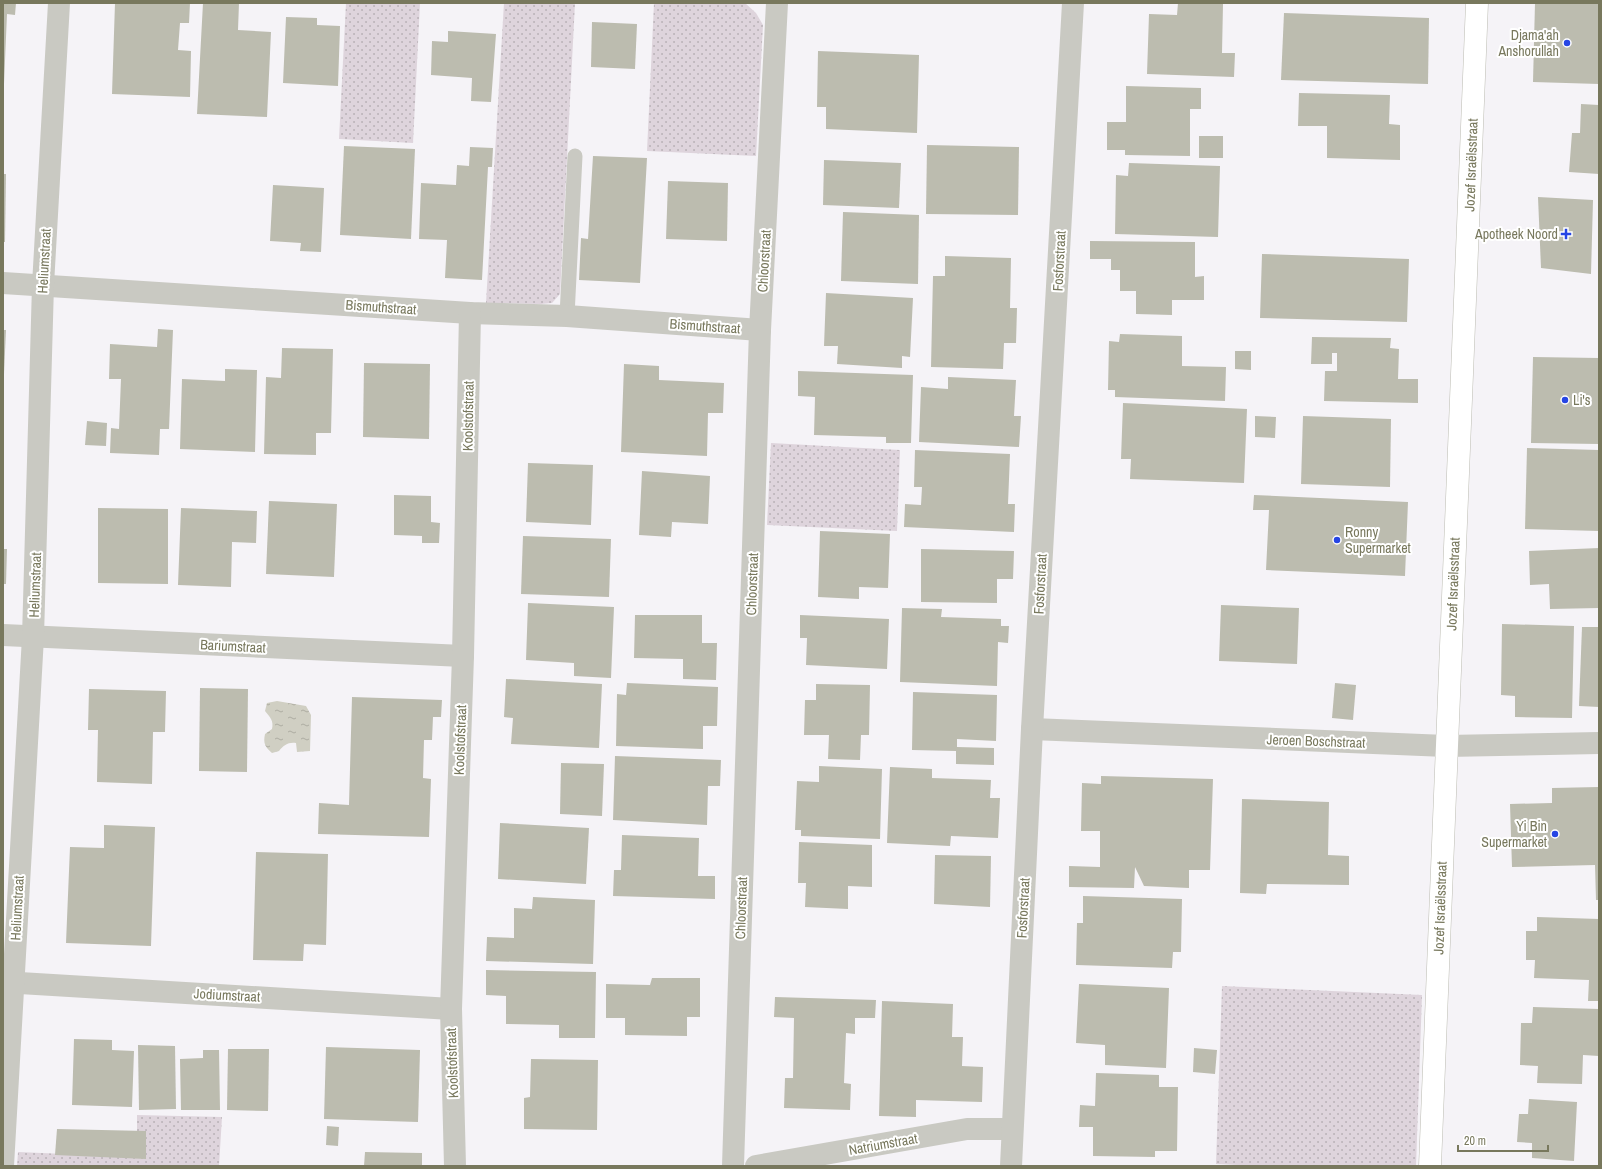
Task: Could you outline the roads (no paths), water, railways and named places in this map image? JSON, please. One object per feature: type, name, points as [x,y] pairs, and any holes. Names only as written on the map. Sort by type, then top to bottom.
[{"type":"street","name":"Heliumstraat","points":[[3,1166],[8,982],[33,637],[43,285],[59,3]]},
{"type":"street","name":"Chloorstraat","points":[[733,1166],[760,330],[777,3]]},
{"type":"street","name":"Fosforstraat","points":[[1011,1166],[1011,1129],[1032,729],[1073,3]]},
{"type":"street","name":"Jozef Israëlsstraat","points":[[1430,1166],[1477,3]]},
{"type":"street","name":"Bismuthstraat","points":[[3,282],[470,313],[567,316],[760,330]]},
{"type":"street","name":"Koolstofstraat","points":[[455,1166],[450,1009],[463,656],[470,313]]},
{"type":"street","name":"Bariumstraat","points":[[3,635],[463,656]]},
{"type":"street","name":"Jeroen Boschstraat","points":[[1032,729],[1446,746],[1599,744]]},
{"type":"street","name":"Jodiumstraat","points":[[8,982],[450,1009]]},
{"type":"street","name":"Natriumstraat","points":[[756,1166],[967,1129],[1011,1129]]},
{"type":"lane","points":[[567,316],[575,156]]},
{"type":"water","points":[[277,701],[306,706],[311,715],[310,751],[297,752],[296,743],[288,744],[279,751],[272,753],[266,747],[264,742],[265,734],[272,729],[272,721],[265,711],[267,703]]},
{"type":"place","name":"Djama'ah Anshorullah","points":[[1567,43]]},
{"type":"place","name":"Apotheek Noord","points":[[1566,234]]},
{"type":"place","name":"Li's","points":[[1565,400]]},
{"type":"place","name":"Ronny Supermarket","points":[[1337,540]]},
{"type":"place","name":"Yi Bin Supermarket","points":[[1555,834]]}]
